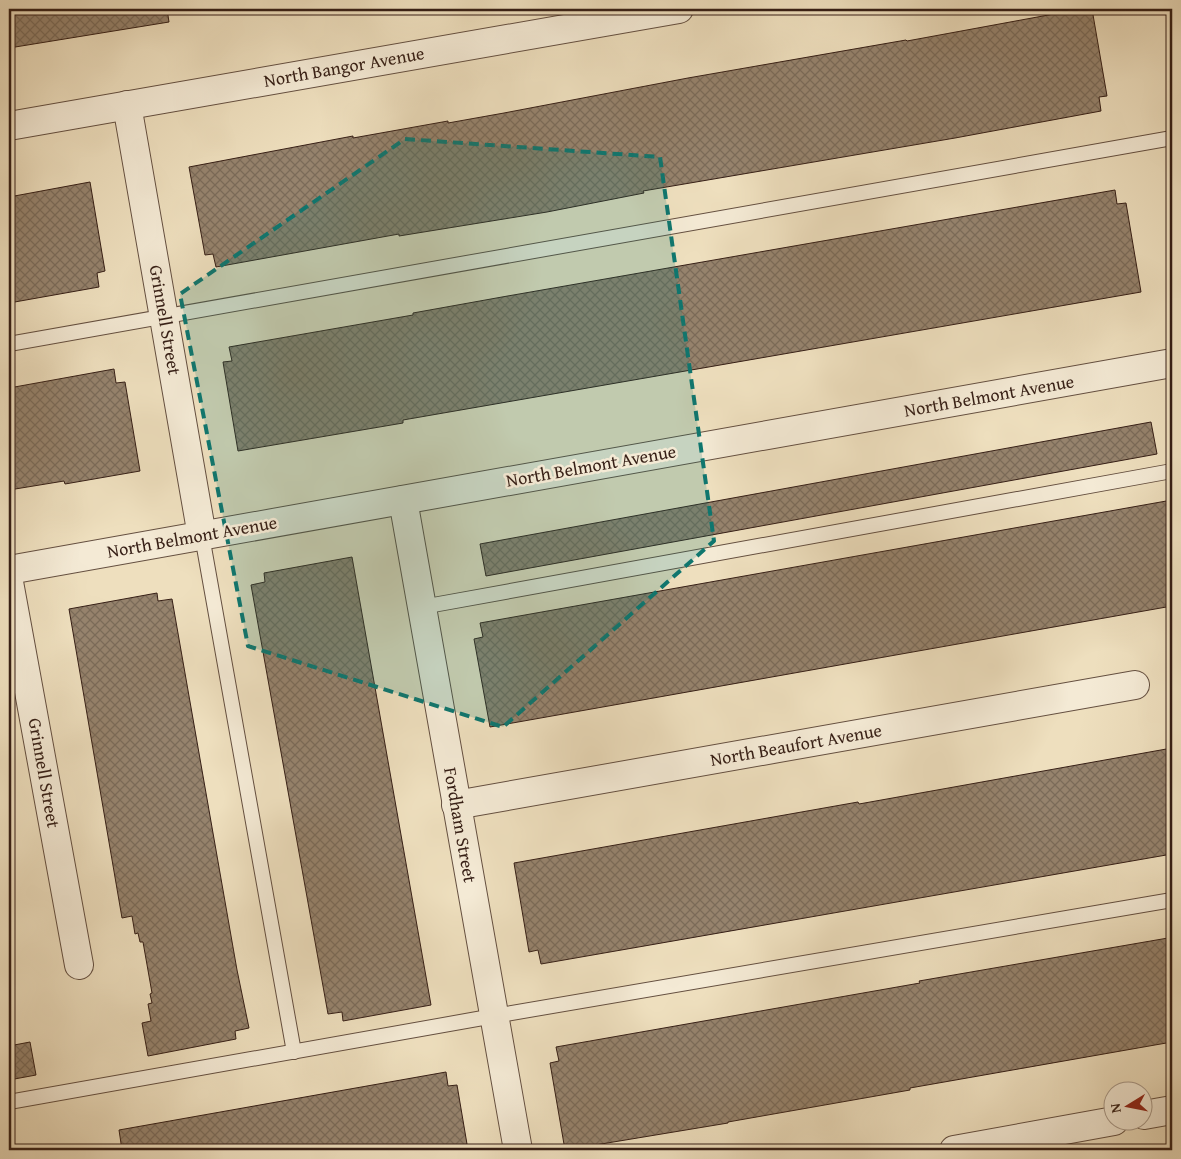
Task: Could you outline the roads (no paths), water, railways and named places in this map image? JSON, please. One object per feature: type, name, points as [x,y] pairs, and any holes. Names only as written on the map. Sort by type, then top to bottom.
[{"type":"street","name":"North Bangor Avenue","points":[[9,126],[679,9]]},
{"type":"street","name":"Grinnell Street","points":[[126,105],[202,536]]},
{"type":"street","name":"North Belmont Avenue","points":[[9,570],[1172,363]]},
{"type":"street","name":"Fordham Street","points":[[403,500],[518,1150]]},
{"type":"street","name":"Grinnell Street","points":[[9,582],[79,965]]},
{"type":"street","name":"North Beaufort Avenue","points":[[456,805],[1136,686]]},
{"type":"street","points":[[1154,1113],[1172,1110]]},
{"type":"street","points":[[954,1150],[1104,1123]]},
{"type":"lane","points":[[9,344],[1172,138]]},
{"type":"lane","points":[[422,606],[1172,471]]},
{"type":"lane","points":[[202,536],[294,1052]]},
{"type":"lane","points":[[9,1102],[494,1016],[1172,900]]}]
